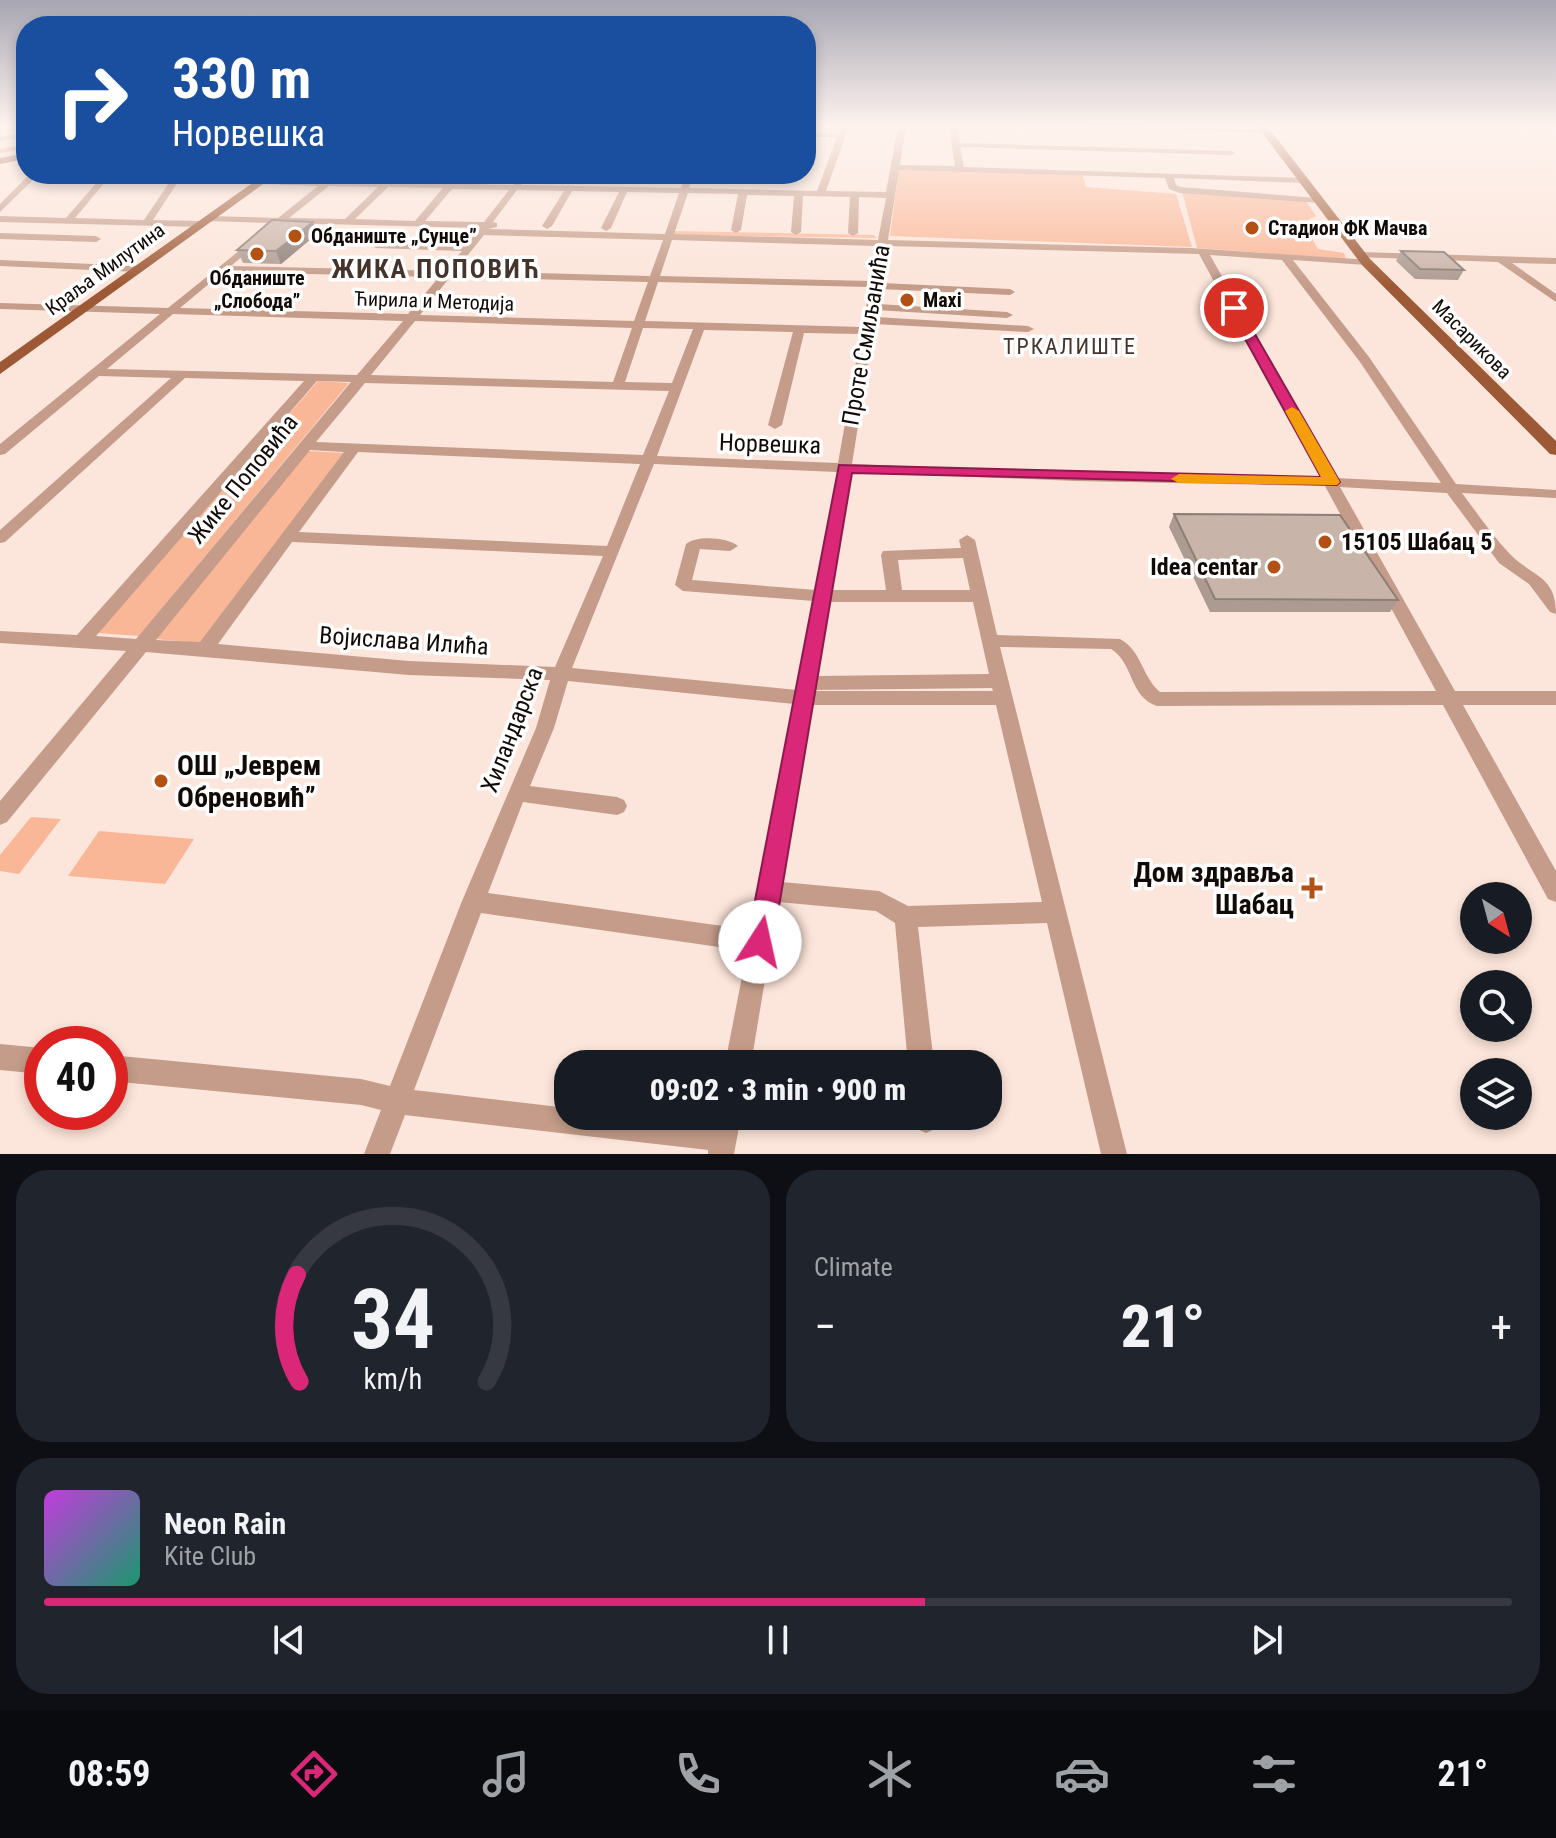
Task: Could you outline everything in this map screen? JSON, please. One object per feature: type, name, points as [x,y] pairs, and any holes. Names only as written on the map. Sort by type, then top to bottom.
[{"type":"main road","name":"Масарикова","points":[[1303,180],[1363,258],[1556,450]]},
{"type":"main road","name":"Краља Милутина","points":[[0,368],[258,184]]},
{"type":"street","points":[[821,193],[826,180]]},
{"type":"street","name":"Проте Смиљанића","points":[[741,1050],[823,596],[877,285],[892,180]]},
{"type":"street","points":[[1170,180],[1172,187],[1177,189],[1317,201]]},
{"type":"street","points":[[1258,180],[1275,197]]},
{"type":"street","points":[[0,209],[25,184]]},
{"type":"street","points":[[68,221],[99,184]]},
{"type":"street","points":[[146,223],[172,184]]},
{"type":"street","points":[[0,451],[326,184]]},
{"type":"street","points":[[347,222],[386,184],[743,192],[755,187],[799,193],[889,195]]},
{"type":"street","name":"Жике Поповића","points":[[0,816],[9,792],[140,646],[407,318],[469,248],[517,184]]},
{"type":"street","points":[[583,189],[586,184]]},
{"type":"street","points":[[606,228],[624,184]]},
{"type":"street","points":[[618,385],[686,184]]},
{"type":"street","points":[[417,224],[450,186]]},
{"type":"street","points":[[547,226],[569,189]]},
{"type":"street","points":[[736,230],[743,192]]},
{"type":"street","points":[[796,232],[799,193]]},
{"type":"street","points":[[853,233],[855,194]]},
{"type":"street","points":[[2,221],[394,223],[483,228],[883,237],[1286,258],[1556,261]]},
{"type":"street","points":[[366,256],[394,223]]},
{"type":"street","points":[[483,228],[547,226],[671,233],[736,230],[853,233],[883,237]]},
{"type":"street","points":[[0,236],[96,239]]},
{"type":"street","points":[[376,245],[469,248]]},
{"type":"street","points":[[1203,252],[1556,892]]},
{"type":"street","points":[[1286,258],[1365,360],[1450,487],[1505,559],[1535,580],[1556,608]]},
{"type":"street","points":[[1499,259],[1556,299]]},
{"type":"street","points":[[0,263],[139,269]]},
{"type":"street","points":[[220,269],[656,278],[1010,292]]},
{"type":"street","name":"Ћирила и Методија","points":[[0,306],[799,329],[870,319]]},
{"type":"street","points":[[870,319],[1007,315]]},
{"type":"street","points":[[870,319],[1028,329]]},
{"type":"street","name":"Хиландарска","points":[[377,1154],[473,901],[545,728],[561,674],[613,551],[700,326]]},
{"type":"street","points":[[775,425],[799,329]]},
{"type":"street","points":[[98,372],[677,387]]},
{"type":"street","points":[[0,538],[182,374]]},
{"type":"street","points":[[81,642],[313,378]]},
{"type":"street","name":"Норвешка","points":[[304,446],[648,462],[1332,482],[1556,494]]},
{"type":"street","points":[[205,649],[353,449]]},
{"type":"street","points":[[289,537],[613,551]]},
{"type":"street","points":[[730,546],[694,544],[683,585],[823,596],[979,596]]},
{"type":"street","points":[[895,596],[889,555],[968,546],[1053,912],[1114,1154]]},
{"type":"street","name":"Војислава Илића","points":[[0,637],[205,649],[409,668],[561,674],[804,691],[1003,689]]},
{"type":"street","points":[[990,641],[1114,643],[1132,656],[1145,690],[1162,699],[1556,698]]},
{"type":"street","points":[[517,793],[617,806]]},
{"type":"street","points":[[769,891],[879,901],[906,917],[1053,912]]},
{"type":"street","points":[[473,901],[760,942]]},
{"type":"street","points":[[906,917],[920,1050]]},
{"type":"street","points":[[0,1057],[24,1059]]},
{"type":"street","points":[[128,1070],[361,1092],[397,1101],[725,1136]]},
{"type":"shaded area","points":[[898,180],[1084,180],[1086,187],[1176,194],[1192,247],[890,236]]},
{"type":"shaded area","name":"Стадион ФК Мачва","points":[[1182,191],[1306,201],[1316,216],[1309,219],[1318,237],[1311,237],[1318,249],[1344,253],[1346,259],[1197,248]]},
{"type":"shaded area","points":[[674,231],[873,235],[877,238],[673,235]]},
{"type":"shaded area","points":[[318,381],[349,383],[139,636],[97,633]]},
{"type":"shaded area","points":[[308,451],[346,453],[203,643],[155,639]]},
{"type":"shaded area","points":[[31,817],[61,819],[19,874],[0,871],[0,855]]},
{"type":"shaded area","points":[[99,831],[194,839],[165,884],[68,876]]},
{"type":"building","points":[[272,220],[313,222],[276,251],[237,250]]},
{"type":"building","points":[[1401,251],[1444,252],[1464,270],[1420,269]]},
{"type":"building","name":"Idea centar","points":[[1174,514],[1340,515],[1398,600],[1215,599]]},
{"type":"slow traffic","points":[[1179,479],[1332,482],[1292,411]]},
{"type":"place","name":"Стадион ФК Мачва","points":[[1252,228]]},
{"type":"place","name":"Обданиште „Сунце”","points":[[295,236]]},
{"type":"place","name":"Обданиште „Слобода”","points":[[257,254]]},
{"type":"place","name":"Maxi","points":[[907,300]]},
{"type":"place","name":"15105 Шабац 5","points":[[1325,542]]},
{"type":"place","name":"Idea centar","points":[[1274,567]]},
{"type":"place","name":"ОШ „Јеврем Обреновић”","points":[[161,781]]},
{"type":"place","name":"Дом здравља Шабац","points":[[1312,888]]},
{"type":"district","name":"ЖИКА ПОПОВИЋ","points":[[436,269]]},
{"type":"district","name":"ТРКАЛИШТЕ","points":[[1070,346]]},
{"type":"route","points":[[760,942],[845,468],[1332,482],[1234,308]]}]
